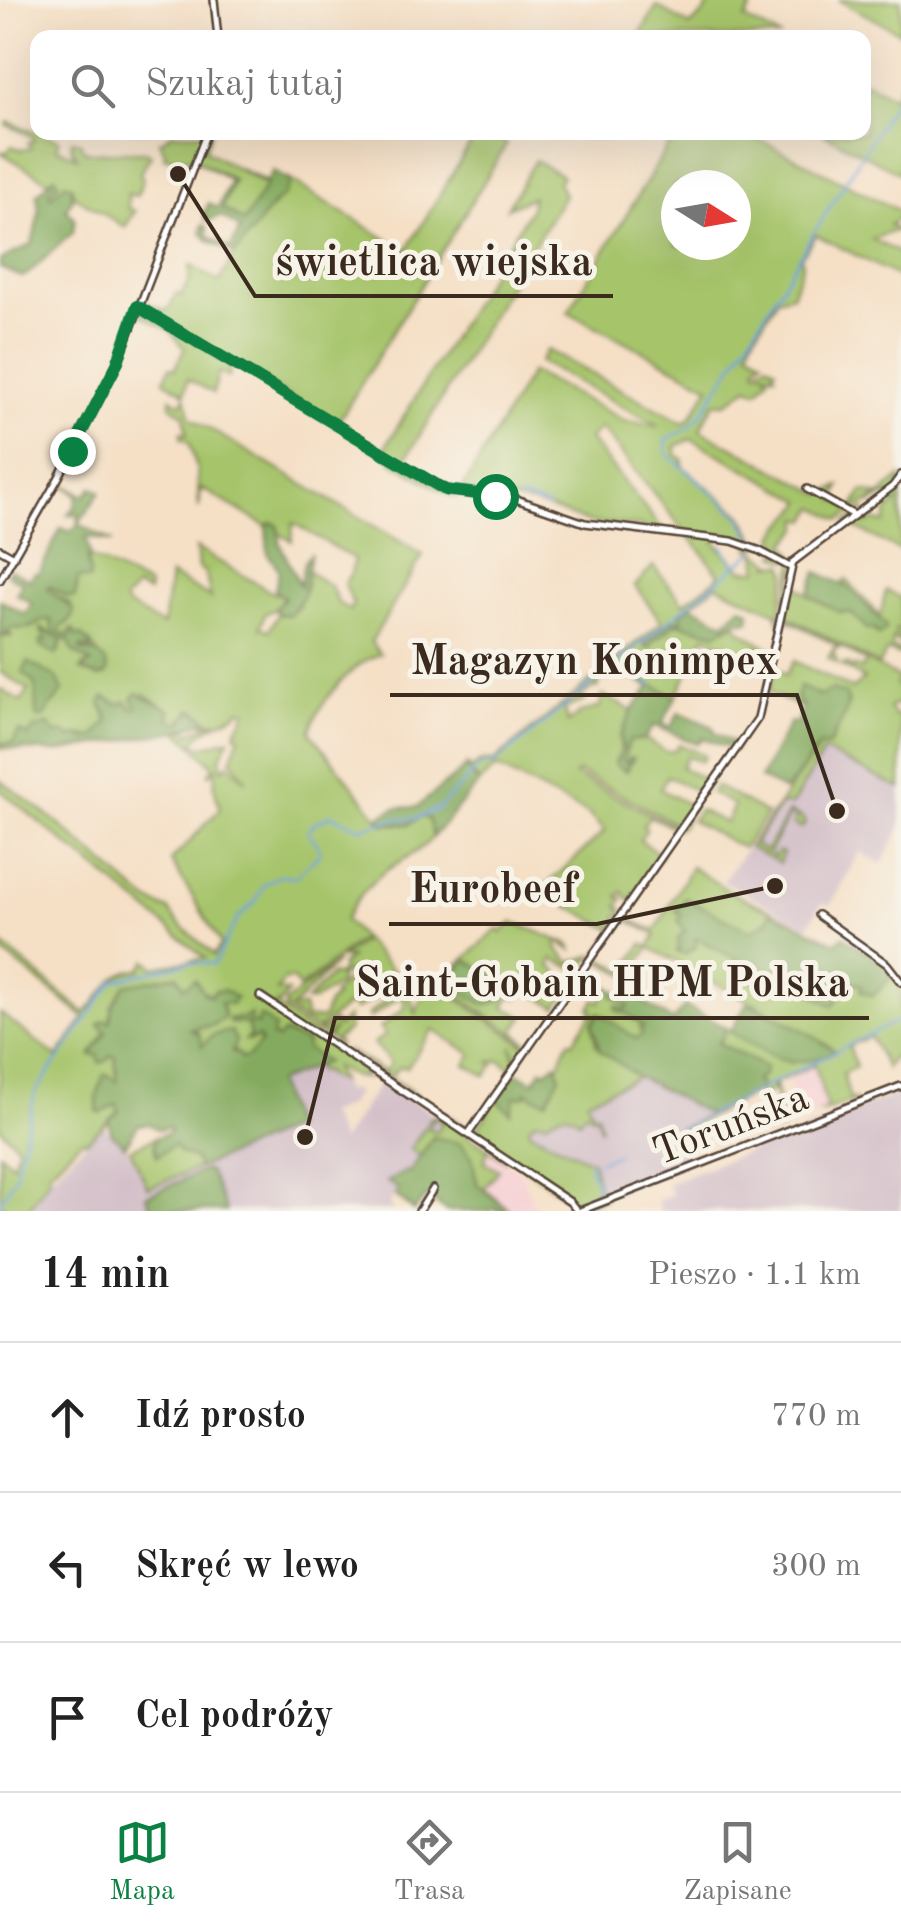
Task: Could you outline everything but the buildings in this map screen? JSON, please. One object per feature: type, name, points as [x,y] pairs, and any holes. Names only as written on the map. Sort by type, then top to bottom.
[{"type":"street","points":[[214,0],[217,30]]},
{"type":"street","points":[[0,580],[103,393],[204,140]]},
{"type":"street","points":[[137,306],[448,491],[514,498],[585,523],[732,541],[790,566]]},
{"type":"street","points":[[469,1133],[753,726],[764,702],[790,566],[893,486],[901,475]]},
{"type":"street","points":[[807,488],[854,515]]},
{"type":"street","points":[[0,549],[14,557]]},
{"type":"street","points":[[818,916],[886,964],[901,982]]},
{"type":"street","points":[[260,996],[469,1133],[578,1211]]},
{"type":"street","name":"Toruńska","points":[[578,1211],[901,1086]]},
{"type":"street","points":[[420,1211],[434,1189]]},
{"type":"street","points":[[602,1202],[606,1211]]},
{"type":"shaded area","points":[[821,746],[901,787],[901,827],[882,864],[860,852],[830,906],[824,903],[819,907],[808,927],[723,881]]},
{"type":"shaded area","points":[[331,1060],[345,1092],[353,1089],[355,1094],[349,1105],[328,1114],[341,1142],[382,1080],[443,1121],[389,1204],[392,1211],[27,1211],[45,1183],[103,1126],[127,1148],[147,1187],[276,1082]]},
{"type":"shaded area","points":[[815,1063],[827,1109],[800,1120],[788,1076]]},
{"type":"shaded area","points":[[638,1077],[710,1115],[681,1128],[691,1162],[590,1202],[518,1126]]},
{"type":"shaded area","points":[[901,1093],[901,1211],[661,1211],[657,1201],[672,1195],[667,1183]]},
{"type":"shaded area","points":[[478,1145],[521,1173],[536,1211],[509,1211],[461,1170]]},
{"type":"green space","points":[[712,0],[756,0],[745,19],[767,30],[643,30],[657,6],[690,26]]},
{"type":"green space","points":[[838,0],[901,0],[901,33]]},
{"type":"green space","points":[[901,81],[901,174],[835,140],[871,140],[871,85],[894,97]]},
{"type":"green space","points":[[8,122],[30,130],[30,135],[7,125]]},
{"type":"green space","points":[[59,140],[57,148],[77,157],[72,140],[80,142],[84,151],[151,155],[140,173],[143,179],[137,196],[128,194],[128,208],[135,211],[125,227],[73,195],[72,186],[65,184],[51,197],[49,192],[58,183],[55,176],[48,181],[0,152],[7,152],[12,146],[21,150],[31,148],[28,142]]},
{"type":"green space","points":[[209,140],[205,150],[266,185],[245,222],[222,208],[234,180],[193,159],[164,157],[160,142]]},
{"type":"green space","points":[[473,140],[500,140],[507,144],[337,424],[208,350],[230,367],[229,377],[219,372],[213,393],[188,379],[185,393],[164,380],[185,349],[169,330],[138,313],[143,301],[167,311],[189,281],[190,265],[219,282],[237,248],[285,192],[290,182],[287,178],[406,251]]},
{"type":"green space","points":[[672,140],[761,140],[901,212],[901,217],[889,225],[897,230],[872,239],[901,254],[901,278],[816,235],[801,257],[803,263],[793,294],[778,298],[749,350],[763,359],[756,366],[758,371],[767,363],[776,368],[775,374],[764,372],[769,377],[758,391],[748,387],[727,403],[714,403],[700,430],[822,494],[840,486],[835,500],[853,509],[863,491],[878,495],[840,520],[816,507],[808,520],[800,518],[800,528],[786,543],[794,555],[788,560],[776,555],[782,548],[775,537],[803,501],[691,439],[676,446],[683,467],[742,515],[760,546],[756,548],[745,540],[726,536],[715,542],[743,570],[759,570],[756,553],[748,547],[774,563],[771,565],[784,564],[787,574],[778,622],[777,613],[716,585],[681,613],[682,621],[673,619],[644,644],[650,648],[652,642],[677,623],[716,633],[736,623],[771,653],[757,647],[750,659],[705,636],[687,666],[690,668],[676,697],[620,668],[581,696],[584,701],[565,708],[568,723],[580,713],[600,707],[603,695],[632,711],[620,737],[621,754],[615,761],[627,771],[633,759],[626,763],[623,760],[629,741],[645,739],[667,752],[679,744],[705,756],[701,762],[687,756],[681,767],[710,783],[702,794],[667,776],[660,789],[693,807],[681,827],[578,772],[575,775],[678,829],[649,816],[640,840],[661,855],[630,901],[623,892],[618,896],[623,899],[618,906],[623,909],[611,929],[540,891],[605,831],[588,814],[496,767],[479,783],[466,764],[471,769],[482,761],[493,762],[662,622],[635,586],[653,566],[684,603],[719,574],[690,537],[637,526],[591,523],[536,504],[461,491],[531,372],[625,421],[659,426],[540,362],[547,350],[684,423],[710,386],[568,312]],"holes":[[[601,428],[685,532],[664,530],[589,439]]]},
{"type":"green space","points":[[535,160],[562,176],[558,182],[564,195],[403,463],[457,497],[451,496],[392,462],[393,458],[383,451],[530,209],[532,197],[507,208]]},
{"type":"green space","points":[[200,162],[234,180],[222,208],[244,222],[266,185],[238,168],[267,182],[273,171],[291,182],[235,254],[209,241],[201,232],[203,225],[207,227],[208,236],[230,249],[240,229],[221,216],[206,221],[204,213],[209,203],[218,208],[230,181]]},
{"type":"green space","points":[[55,176],[58,182],[49,192],[51,197],[65,183],[72,186],[72,199],[66,210],[75,218],[73,232],[22,277],[0,268],[0,260],[32,244],[39,212],[37,194]]},
{"type":"green space","points":[[185,396],[191,418],[423,555],[371,642],[380,654],[358,666],[337,686],[320,709],[310,732],[383,824],[409,824],[421,817],[428,818],[433,837],[381,875],[358,899],[345,920],[362,938],[300,988],[293,980],[284,980],[277,991],[288,992],[275,1005],[355,1063],[366,1078],[334,1067],[340,1081],[330,1078],[316,1066],[325,1062],[272,1036],[258,1024],[250,1023],[249,1018],[229,1018],[247,1024],[248,1041],[259,1037],[261,1042],[250,1056],[241,1059],[231,1048],[211,1040],[202,1048],[197,1031],[189,1030],[216,1024],[224,1013],[220,1002],[232,1004],[190,985],[184,987],[181,983],[112,1006],[110,1023],[92,1055],[115,1056],[118,1076],[109,1106],[116,1104],[119,1111],[87,1141],[81,1140],[49,1172],[50,1177],[27,1211],[8,1211],[5,1206],[0,1209],[0,1153],[13,1164],[18,1146],[0,1128],[0,1013],[57,1057],[85,1018],[0,950],[0,943],[85,1013],[115,979],[139,970],[147,960],[154,967],[205,958],[0,790],[0,780],[54,820],[147,900],[169,910],[214,955],[221,944],[171,861],[220,809],[214,787],[216,769],[208,775],[214,766],[178,731],[185,729],[190,733],[218,721],[205,723],[208,720],[196,710],[182,719],[181,725],[169,719],[171,712],[145,694],[133,709],[126,702],[119,704],[106,700],[107,697],[102,706],[108,722],[94,737],[70,738],[65,733],[56,734],[48,725],[28,736],[16,737],[13,744],[0,744],[0,689],[21,702],[29,690],[0,672],[0,636],[5,637],[10,629],[51,620],[55,636],[44,629],[46,644],[41,641],[40,645],[59,652],[62,640],[67,639],[74,652],[91,663],[81,670],[98,677],[106,675],[97,652],[79,650],[92,649],[92,644],[81,636],[61,634],[61,639],[57,638],[58,630],[72,619],[70,604],[47,591],[50,586],[67,597],[77,590],[78,578],[90,576],[88,556],[149,586],[148,593],[137,587],[125,599],[126,604],[163,626],[170,575],[211,598],[205,572],[198,568],[196,548],[273,593],[284,595],[275,609],[265,614],[260,627],[269,630],[278,614],[290,615],[299,606],[308,572],[331,586],[338,603],[350,610],[353,604],[344,584],[354,559],[293,523],[292,541],[278,533],[272,523],[266,526],[201,488],[199,508],[197,470],[189,442],[181,438],[182,432],[187,434],[184,414],[171,406],[171,398],[181,404]],"holes":[[[241,709],[246,711],[235,734],[240,736],[231,759],[247,781],[228,764],[222,769],[220,759],[229,739],[202,747],[194,743],[197,737]]]},
{"type":"green space","points":[[901,477],[901,551],[846,523],[866,508],[856,517],[868,524],[871,520],[885,523],[888,510],[896,503],[886,495],[869,505]]},
{"type":"green space","points":[[60,482],[85,496],[92,487],[100,492],[79,524],[113,542],[86,537],[91,558],[88,557],[89,580],[78,578],[75,597],[47,588],[74,610],[57,637],[61,639],[63,633],[70,637],[73,629],[76,636],[81,635],[94,648],[80,650],[105,661],[108,672],[101,677],[81,670],[91,663],[74,652],[67,639],[62,640],[56,655],[40,645],[41,641],[47,642],[41,629],[54,636],[51,620],[6,633],[13,636],[0,636],[0,600],[25,614],[32,603],[16,594],[22,583],[7,574],[10,569],[30,580],[34,573],[39,573],[61,528],[70,531],[78,525],[79,514],[68,514],[75,507],[77,495]]},
{"type":"green space","points":[[278,525],[280,544],[300,586],[304,562],[311,553],[304,592],[290,615],[278,614],[275,609],[285,597],[275,591],[279,570],[268,554],[266,526]]},
{"type":"green space","points":[[805,555],[791,582],[823,604],[851,613],[879,635],[886,626],[843,584],[846,579],[880,616],[886,590],[901,598],[901,630],[895,630],[901,645],[894,637],[891,648],[901,655],[887,651],[879,665],[784,614],[787,596],[792,597],[788,594],[794,563]]},
{"type":"green space","points":[[817,572],[848,587],[886,626],[885,631],[878,635],[851,613],[839,612],[808,595]]},
{"type":"green space","points":[[691,605],[725,623],[741,607],[750,611],[749,621],[738,621],[716,633],[677,623],[650,648],[645,647],[674,619],[682,621],[680,614]]},
{"type":"green space","points":[[784,617],[841,647],[833,650],[837,663],[828,658],[836,645],[786,619],[782,627]]},
{"type":"green space","points":[[844,649],[901,679],[896,685],[901,685],[901,707],[897,704],[889,708],[896,717],[901,715],[901,789],[824,751],[792,805],[782,804],[754,844],[766,851],[789,812],[803,819],[805,825],[800,828],[793,824],[796,817],[789,815],[769,853],[775,857],[779,851],[783,853],[779,863],[749,847],[820,746],[831,743],[849,703],[845,694],[820,696],[802,702],[803,708],[769,693],[774,666],[786,675],[794,661],[852,689],[864,679],[840,665],[862,669],[866,662]]},
{"type":"green space","points":[[28,662],[57,678],[63,691],[42,718],[36,714],[35,684],[23,673]]},
{"type":"green space","points":[[620,668],[676,697],[662,724],[671,727],[679,712],[713,727],[715,733],[737,745],[734,750],[703,738],[697,744],[654,725],[645,739],[629,741],[623,761],[633,759],[624,771],[615,764],[623,748],[620,737],[632,711],[650,687]]},
{"type":"green space","points":[[800,686],[820,696],[831,690],[846,694],[848,701],[829,745],[820,746],[785,791],[760,778],[790,722],[796,724],[803,708],[796,697]]},
{"type":"green space","points":[[137,693],[170,710],[169,718],[181,724],[192,709],[208,720],[178,731],[56,752],[0,748],[0,744],[13,743],[19,731],[28,736],[34,729],[48,725],[56,734],[65,733],[70,738],[95,737],[109,720],[101,703],[104,697],[119,704],[125,702],[133,709],[137,707],[132,699]]},
{"type":"green space","points":[[466,767],[479,783],[433,837],[428,818],[421,817],[409,824],[383,824],[379,817],[395,808],[417,807]]},
{"type":"green space","points":[[716,786],[767,814],[743,848],[692,821],[699,810],[726,823],[734,805],[711,793]]},
{"type":"green space","points":[[691,867],[734,894],[772,911],[768,920],[751,931],[681,915],[686,932],[677,950],[687,951],[695,937],[748,965],[746,976],[762,987],[785,975],[877,988],[894,975],[901,986],[901,1056],[892,1059],[886,1068],[870,1036],[849,1046],[856,1067],[843,1073],[850,1100],[855,1101],[819,1113],[827,1109],[815,1064],[775,1083],[783,1127],[778,1131],[773,1130],[782,1126],[773,1085],[762,1096],[768,1134],[759,1091],[681,1131],[680,1128],[740,1095],[764,1067],[718,1042],[725,1027],[790,1063],[834,1050],[650,948],[628,976],[595,958],[624,917],[655,931]],"holes":[[[625,919],[656,935],[649,947],[642,944],[625,971],[599,957]]]},
{"type":"green space","points":[[685,898],[751,931],[768,920],[772,911],[836,943],[843,936],[894,975],[873,996],[861,991],[862,985],[851,982],[833,1006],[785,976],[777,990],[762,987],[746,976],[747,965],[696,938],[696,947],[686,954],[678,953],[678,938],[685,931],[676,911]]},
{"type":"green space","points":[[513,922],[570,945],[572,950],[557,941],[557,948],[570,962],[592,956],[581,971],[553,959],[550,966],[557,970],[560,979],[572,985],[557,1007],[523,989],[517,998],[510,996],[504,1007],[524,1017],[514,1031],[530,1045],[439,982],[498,929],[501,933]]},
{"type":"green space","points":[[364,940],[405,983],[416,1013],[420,1000],[437,984],[525,1045],[526,1051],[518,1062],[512,1046],[516,1065],[512,1070],[500,1060],[490,1062],[494,1064],[486,1076],[466,1065],[472,1054],[433,1030],[407,1068],[399,1067],[390,1077],[470,1127],[465,1128],[346,1050],[385,1072],[390,1063],[374,1043],[385,1035],[380,1028],[405,1008],[403,994],[370,1018],[368,1015],[388,998],[390,989],[355,1010],[349,1004],[319,1028],[321,1031],[333,1022],[338,1027],[347,1017],[349,1029],[336,1040],[340,1046],[329,1038],[334,1029],[327,1037],[285,1008],[285,1003],[337,962],[291,1009],[303,1007],[306,1019],[323,1018],[333,994],[346,983],[349,971],[339,977],[341,983],[313,1001],[306,1001],[331,975],[340,975],[342,965],[350,958],[341,958]]},
{"type":"green space","points":[[467,960],[497,977],[492,986],[504,994],[501,1000],[485,1005],[446,982]]},
{"type":"green space","points":[[177,975],[184,987],[195,979],[205,994],[212,996],[214,991],[224,990],[236,998],[232,1004],[220,1003],[225,1017],[221,1020],[190,1029],[200,1035],[202,1046],[213,1035],[231,1031],[236,1041],[232,1052],[241,1059],[249,1056],[261,1042],[259,1037],[245,1040],[250,1035],[247,1024],[228,1020],[251,1014],[250,1023],[258,1024],[259,1017],[264,1018],[275,1028],[272,1037],[278,1039],[283,1033],[307,1042],[306,1048],[326,1062],[277,1082],[293,1128],[198,1168],[195,1159],[180,1153],[174,1145],[157,1156],[155,1138],[170,1132],[169,1127],[159,1130],[149,1124],[138,1125],[125,1146],[112,1134],[108,1121],[119,1111],[116,1104],[101,1113],[97,1111],[103,1076],[107,1074],[117,1081],[115,1056],[100,1063],[98,1056],[91,1055],[106,1032],[99,1024],[110,1022],[112,1006],[125,985]]},
{"type":"green space","points":[[586,975],[613,991],[612,996],[629,1005],[626,1009],[616,1006],[616,1010],[644,1027],[637,1039],[599,1013],[592,1022],[596,1045],[638,1077],[587,1100],[592,1114],[597,1113],[601,1130],[597,1118],[585,1112],[579,1120],[563,1114],[547,1122],[536,1120],[529,1126],[531,1132],[593,1162],[598,1187],[593,1199],[603,1194],[605,1198],[580,1207],[475,1132],[496,1099],[511,1112],[515,1097],[525,1096],[527,1091],[547,1101],[565,1048],[593,1012],[590,1009],[595,999],[600,1002],[607,988]]},
{"type":"green space","points":[[608,987],[629,998],[632,994],[672,1021],[685,1006],[725,1027],[718,1043],[765,1067],[756,1081],[763,1087],[710,1115],[638,1077],[600,1050],[592,1025],[599,1013],[637,1039],[644,1027],[616,1010],[617,1006],[629,1006],[612,996]]},
{"type":"green space","points":[[748,1002],[835,1051],[792,1062],[758,1048],[730,1032]]},
{"type":"green space","points":[[556,1063],[560,1076],[547,1101],[526,1091],[525,1096],[515,1097],[511,1113],[496,1099],[517,1072],[534,1082],[542,1069],[546,1071]]},
{"type":"green space","points":[[436,1115],[507,1161],[487,1150],[485,1162],[499,1170],[484,1188],[511,1211],[502,1211],[502,1205],[477,1184],[472,1157],[433,1137],[420,1156],[410,1149],[426,1126],[436,1132],[442,1122],[435,1118],[431,1124],[427,1122]]},
{"type":"green space","points":[[433,1137],[460,1143],[472,1157],[477,1184],[504,1211],[497,1211],[496,1207],[490,1211],[446,1211],[427,1196],[414,1211],[395,1195],[399,1189],[387,1182],[410,1172]]},
{"type":"green space","points":[[155,1138],[154,1147],[159,1155],[174,1145],[195,1159],[198,1168],[148,1188],[130,1149]]},
{"type":"green space","points":[[205,1170],[210,1172],[226,1211],[152,1211],[146,1196]]},
{"type":"waterway","points":[[871,139],[901,90]]},
{"type":"waterway","points":[[757,546],[740,516],[667,454],[666,440],[689,428],[702,413],[871,140]]},
{"type":"waterway","points":[[464,496],[479,497]]},
{"type":"waterway","points":[[519,497],[548,507]]},
{"type":"waterway","points":[[722,546],[736,565]]},
{"type":"waterway","points":[[561,709],[753,552]]},
{"type":"waterway","points":[[618,666],[652,685]]},
{"type":"waterway","points":[[505,755],[560,710]]},
{"type":"waterway","points":[[305,867],[320,851],[308,833],[314,823],[331,815],[361,828],[394,819],[415,819],[439,808],[481,765],[494,764],[503,757]]},
{"type":"waterway","points":[[215,962],[238,918],[255,902],[265,884],[281,875],[297,877],[302,870]]},
{"type":"waterway","points":[[0,1203],[15,1177],[35,1093],[113,981],[190,962],[214,964]]},
{"type":"waterway","points":[[680,1129],[901,1019]]},
{"type":"waterway","points":[[599,1161],[617,1154]]},
{"type":"waterway","points":[[587,1205],[597,1185],[589,1166],[593,1164]]},
{"type":"place","name":"świetlica wiejska","points":[[178,174]]},
{"type":"place","name":"Magazyn Konimpex","points":[[837,811]]},
{"type":"place","name":"Eurobeef","points":[[775,886]]},
{"type":"place","name":"Saint-Gobain HPM Polska","points":[[305,1137]]},
{"type":"route","points":[[72,451],[117,364],[137,306],[445,490],[495,496]]}]
